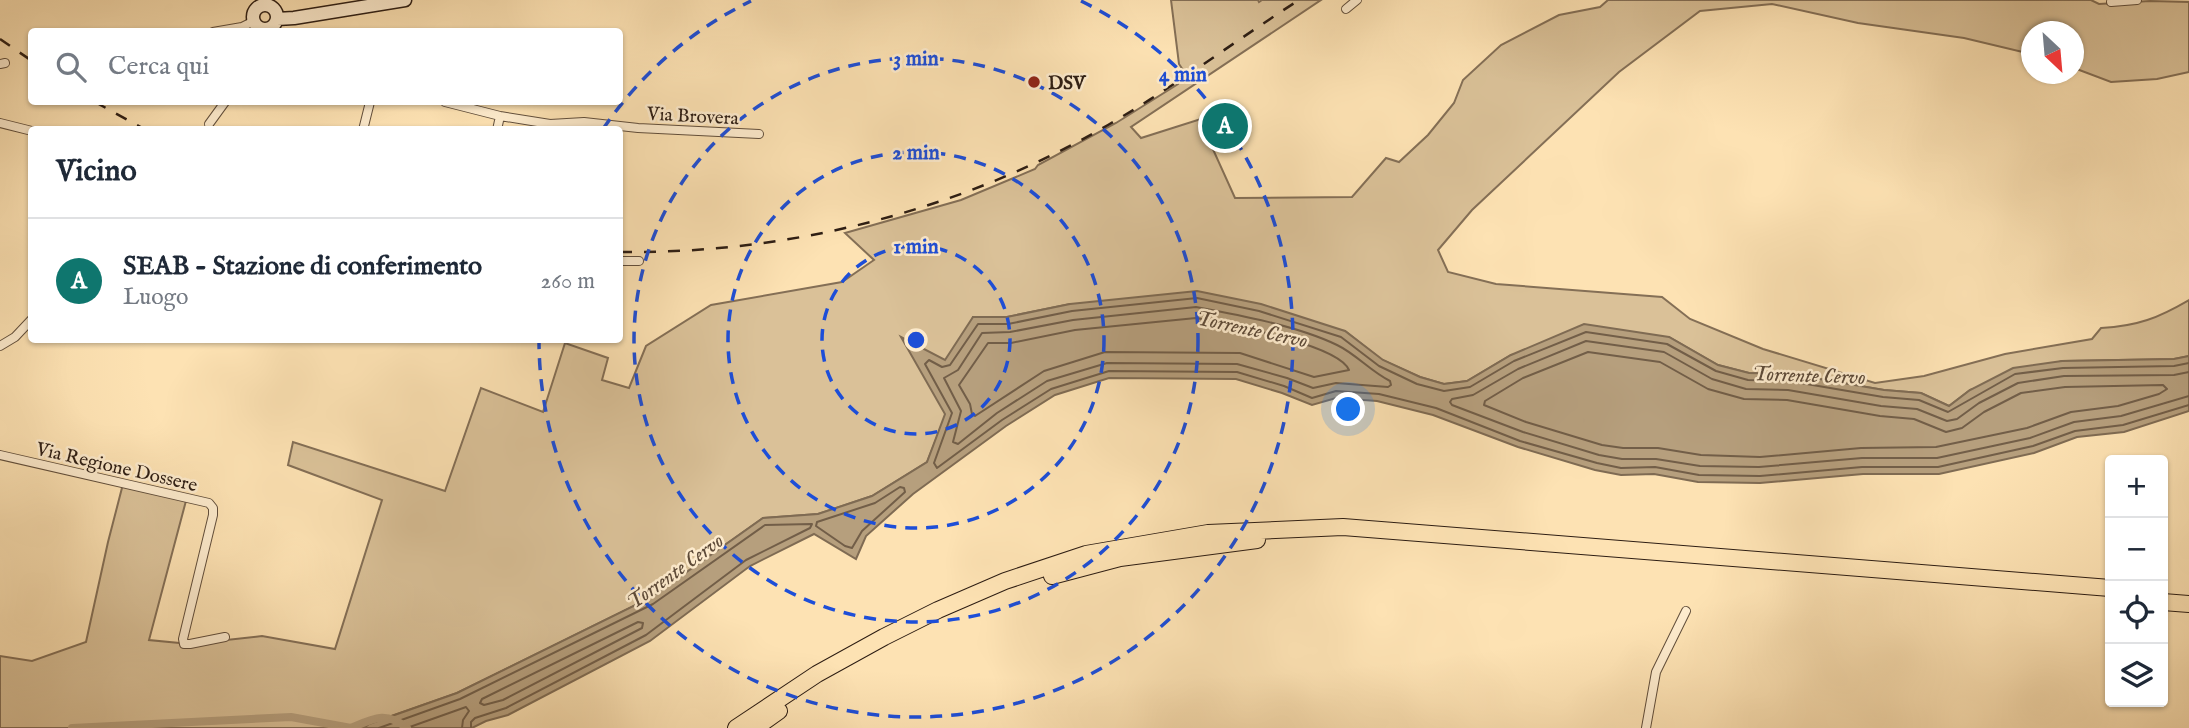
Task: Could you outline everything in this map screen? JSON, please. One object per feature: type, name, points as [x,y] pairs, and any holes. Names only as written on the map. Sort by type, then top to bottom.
[{"type":"highway","points":[[736,728],[817,674],[884,637],[938,610],[1005,582],[1086,554],[1208,533],[1343,527],[2105,588]]},
{"type":"highway","points":[[755,728],[818,683],[879,650],[1009,591],[1120,558],[1254,541],[1345,534],[2105,598]]},
{"type":"highway","points":[[2168,593],[2189,595]]},
{"type":"highway","points":[[2168,602],[2189,604]]},
{"type":"street","points":[[236,28],[266,27],[294,18],[405,0]]},
{"type":"street","points":[[1346,9],[1357,0]]},
{"type":"street","points":[[2111,2],[2137,0]]},
{"type":"street","points":[[261,2],[275,9],[266,27],[255,9],[261,2]]},
{"type":"street","points":[[209,124],[223,105]]},
{"type":"street","points":[[364,126],[369,105]]},
{"type":"street","name":"Via Brovera","points":[[457,105],[500,116],[550,124],[596,122],[638,128],[759,134]]},
{"type":"street","points":[[499,126],[500,116]]},
{"type":"street","points":[[0,123],[28,130]]},
{"type":"street","points":[[623,261],[639,261]]},
{"type":"street","points":[[0,346],[15,337],[28,323]]},
{"type":"street","name":"Via Regione Dossere","points":[[0,455],[209,503],[213,508],[213,515],[183,639],[184,644],[225,636]]},
{"type":"street","points":[[1646,728],[1656,672],[1686,611]]},
{"type":"shaded area","points":[[1171,0],[1321,0],[1131,127],[1141,138],[1204,118],[1211,145],[1235,198],[1352,197],[1386,158],[1399,162],[1428,135],[1454,103],[1463,80],[1501,45],[1559,15],[1600,7],[1608,0],[2091,0],[2099,4],[2189,2],[2189,72],[2157,79],[2111,82],[2084,72],[2084,21],[2021,21],[2021,52],[1964,38],[1858,23],[1772,4],[1700,11],[1619,72],[1472,210],[1438,250],[1448,272],[1496,284],[1662,297],[1690,319],[1763,349],[1875,383],[1924,376],[2005,354],[2092,339],[2101,328],[2147,320],[2189,300],[2189,356],[2174,359],[2062,361],[1970,390],[1949,406],[1921,393],[1884,390],[1790,374],[1749,373],[1718,365],[1669,337],[1511,355],[1467,381],[1444,384],[1420,377],[1382,360],[1345,331],[1070,304],[1007,317],[973,317],[946,414],[927,462],[872,496],[818,514],[763,518],[650,598],[457,693],[364,728],[0,728],[0,656],[32,661],[86,642],[123,484],[187,497],[149,640],[190,644],[262,636],[335,649],[382,500],[288,465],[293,442],[445,491],[481,388],[543,412],[565,343],[608,358],[602,380],[629,388],[646,346],[711,305],[842,282],[874,260],[845,233],[961,200],[1035,169],[1178,84],[1185,73],[1179,64]]},
{"type":"water","name":"Torrente Cervo","points":[[1197,291],[1261,304],[1345,331],[1383,360],[1420,377],[1444,384],[1467,381],[1511,355],[1584,324],[1669,337],[1718,365],[1749,373],[1790,374],[1884,390],[1921,393],[1949,406],[1970,390],[2013,368],[2062,361],[2174,359],[2189,356],[2189,411],[2124,432],[2077,437],[2034,453],[1939,474],[1863,474],[1760,483],[1698,482],[1654,474],[1621,475],[1595,470],[1518,447],[1433,415],[1377,401],[1336,398],[1312,405],[1236,379],[1109,378],[1055,395],[1006,426],[913,494],[866,536],[856,559],[814,534],[750,566],[650,641],[508,715],[472,728],[364,728],[457,693],[650,598],[763,518],[818,514],[872,496],[927,462],[945,414],[901,337],[945,360],[973,317],[1007,317],[1070,304]]},
{"type":"waterway","points":[[72,728],[291,717],[351,728]]},
{"type":"waterway","points":[[351,728],[380,718],[393,719],[407,728]]},
{"type":"railway","points":[[623,252],[684,251],[747,245],[872,222],[933,204],[1052,155],[1108,125],[1299,0]]},
{"type":"railway","points":[[0,39],[28,58]]},
{"type":"railway","points":[[100,105],[139,126]]},
{"type":"place","name":"DSV","points":[[1034,82]]},
{"type":"place","name":"SEAB - Stazione di conferimento","points":[[1225,126]]}]
